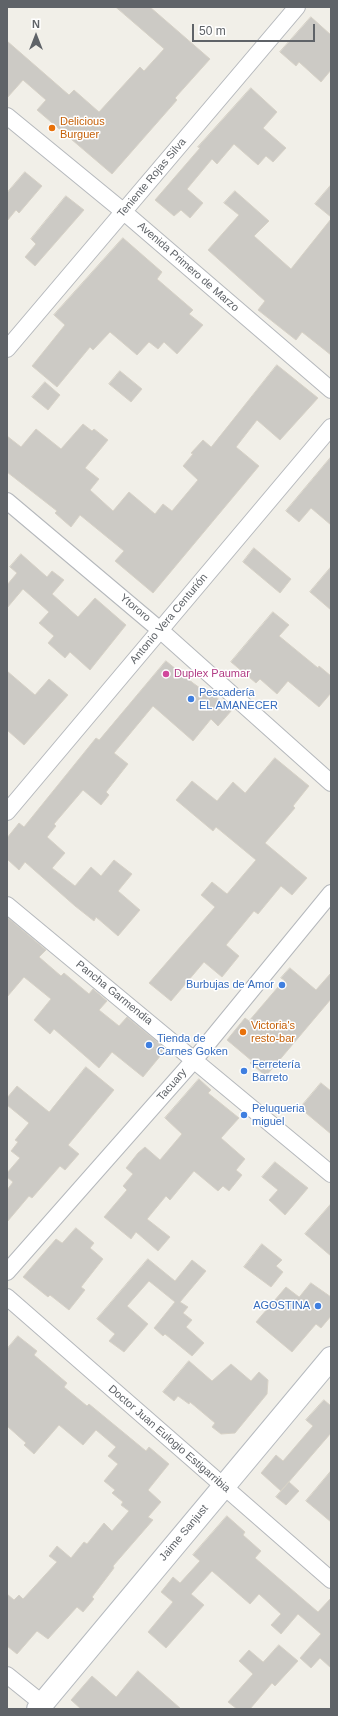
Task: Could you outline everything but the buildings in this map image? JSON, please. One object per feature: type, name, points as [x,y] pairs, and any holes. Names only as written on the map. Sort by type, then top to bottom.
[{"type":"main road","name":"Jaime Sanjust","points":[[40,1707],[222,1486],[331,1358]]},
{"type":"street","name":"Teniente Rojas Silva","points":[[7,349],[297,7]]},
{"type":"street","name":"Avenida Primero de Marzo","points":[[7,116],[124,212],[331,390]]},
{"type":"street","name":"Antonio Vera Centurión","points":[[7,812],[331,427]]},
{"type":"street","name":"Ytororo","points":[[7,501],[160,630],[331,783]]},
{"type":"street","name":"Tacuary","points":[[7,1272],[195,1059],[331,893]]},
{"type":"street","name":"Pancha Garmendia","points":[[7,905],[195,1059],[331,1174]]},
{"type":"street","name":"Doctor Juan Eulogio Estigarribia","points":[[7,1297],[331,1580]]},
{"type":"street","points":[[7,1675],[40,1707]]},
{"type":"place","name":"Delicious Burguer","points":[[52,128]]},
{"type":"place","name":"Duplex Paumar","points":[[166,674]]},
{"type":"place","name":"Pescadería EL AMANECER","points":[[191,699]]},
{"type":"place","name":"Burbujas de Amor","points":[[282,985]]},
{"type":"place","name":"Victoria's resto-bar","points":[[243,1032]]},
{"type":"place","name":"Tienda de Carnes Goken","points":[[149,1045]]},
{"type":"place","name":"Ferretería Barreto","points":[[244,1071]]},
{"type":"place","name":"Peluqueria miguel","points":[[244,1115]]},
{"type":"place","name":"AGOSTINA","points":[[318,1306]]}]
